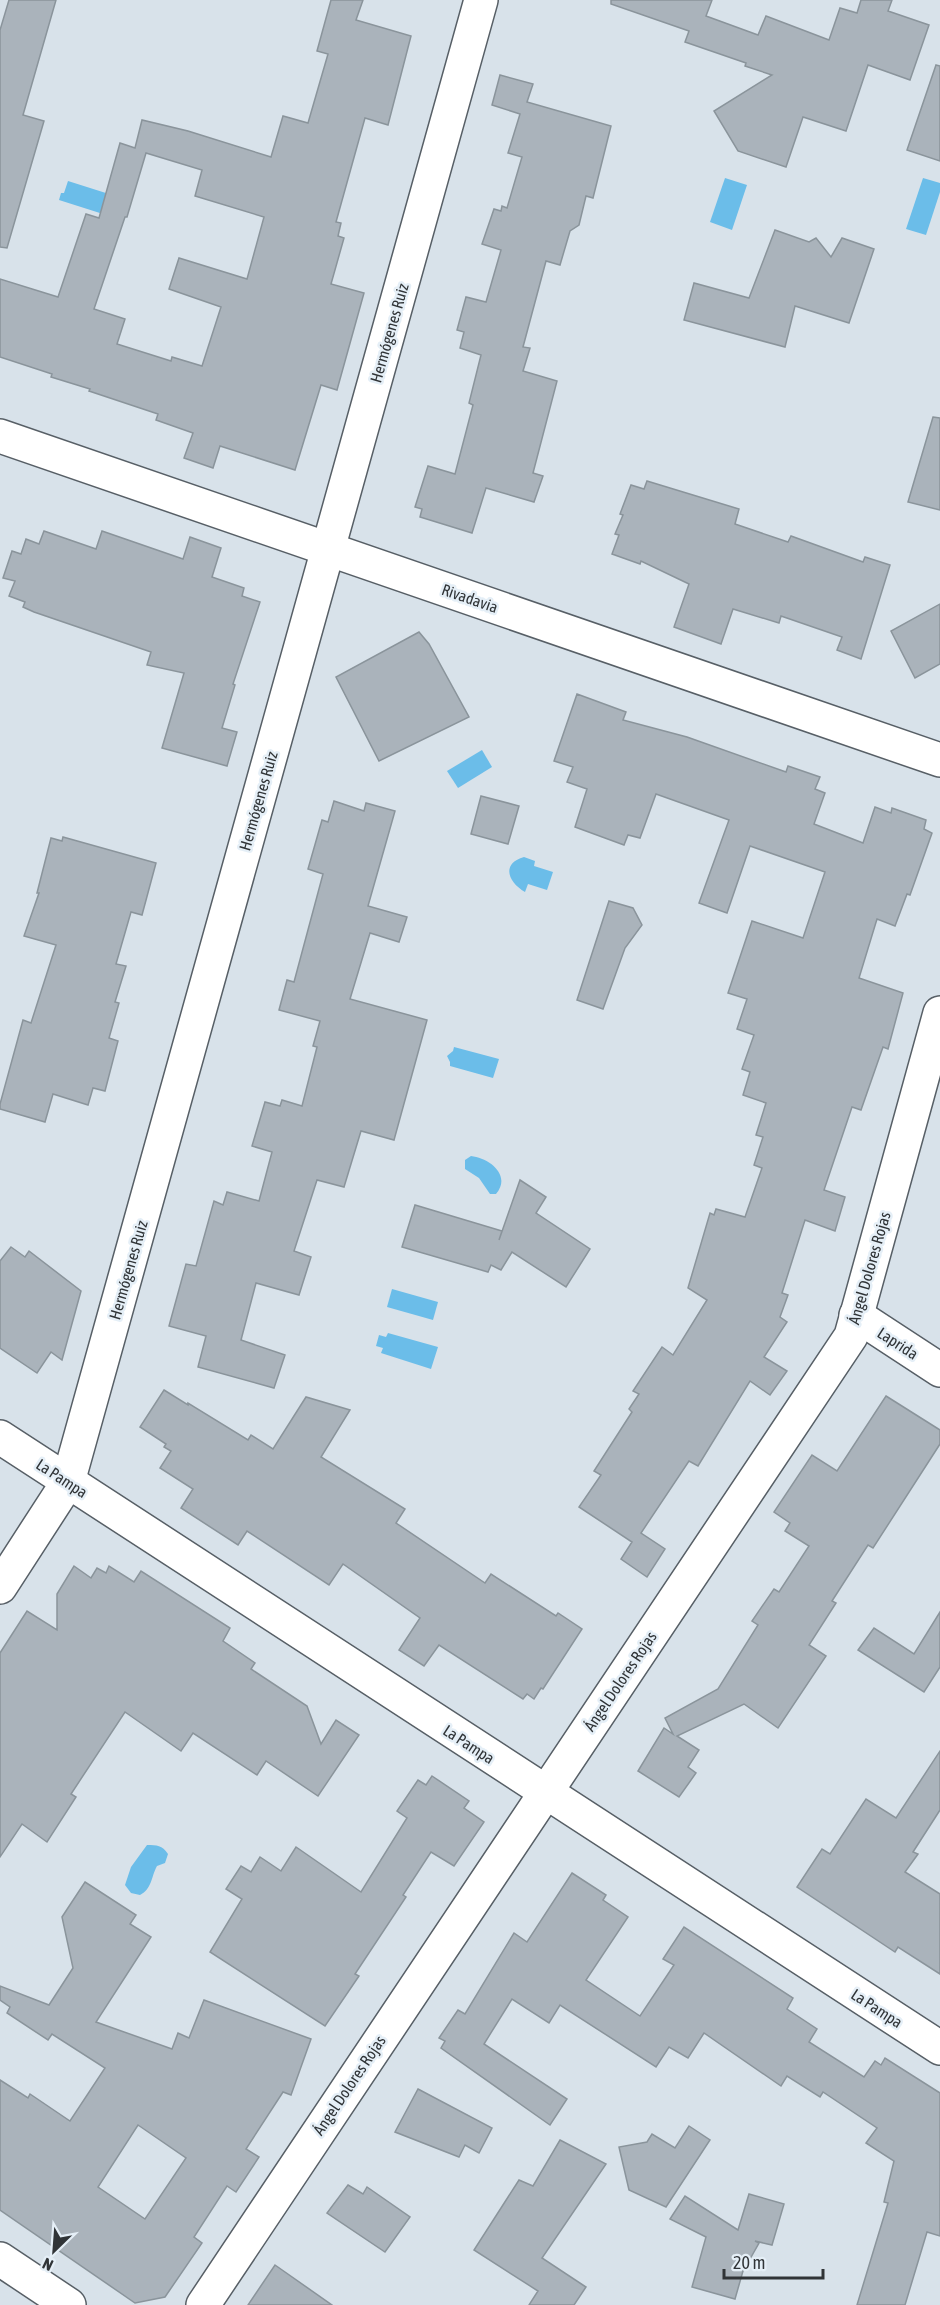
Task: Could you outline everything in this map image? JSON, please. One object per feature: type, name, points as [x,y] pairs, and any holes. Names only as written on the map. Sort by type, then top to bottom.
[{"type":"street","name":"Hermógenes Ruiz","points":[[0,1587],[68,1482],[482,0]]},
{"type":"street","name":"Rivadavia","points":[[0,436],[940,760]]},
{"type":"street","name":"Ángel Dolores Rojas","points":[[202,2305],[851,1336],[940,1013]]},
{"type":"street","name":"Laprida","points":[[856,1315],[940,1370]]},
{"type":"street","name":"La Pampa","points":[[0,1437],[940,2048]]},
{"type":"street","points":[[0,2259],[69,2305]]},
{"type":"water","points":[[725,178],[747,185],[732,230],[710,222]]},
{"type":"water","points":[[923,178],[940,183],[940,192],[926,235],[906,229]]},
{"type":"water","points":[[68,181],[109,194],[103,214],[59,200]]},
{"type":"water","points":[[482,750],[492,767],[458,788],[447,771]]},
{"type":"water","points":[[524,857],[535,861],[534,866],[553,872],[547,890],[528,884],[525,892],[511,879],[512,864]]},
{"type":"water","points":[[454,1047],[499,1059],[493,1078],[450,1066],[447,1056]]},
{"type":"water","points":[[471,1156],[485,1160],[500,1174],[500,1187],[496,1194],[490,1194],[479,1178],[465,1169],[465,1160]]},
{"type":"water","points":[[392,1289],[438,1302],[433,1320],[387,1307]]},
{"type":"water","points":[[388,1333],[438,1347],[431,1369],[381,1353],[383,1348],[376,1346],[379,1335],[386,1337]]},
{"type":"water","points":[[147,1845],[156,1845],[164,1849],[168,1854],[165,1863],[157,1866],[144,1892],[140,1895],[131,1893],[125,1885],[131,1867]]},
{"type":"building","points":[[9,0],[56,0],[23,115],[44,121],[7,248],[0,247],[0,30]]},
{"type":"building","points":[[331,0],[363,0],[356,20],[411,36],[388,125],[365,118],[336,222],[341,223],[338,236],[344,238],[331,284],[364,293],[337,390],[321,385],[295,470],[220,446],[213,468],[184,458],[193,433],[156,420],[158,414],[0,357],[0,279],[58,297],[86,214],[99,218],[120,143],[135,148],[142,120],[188,131],[271,157],[283,116],[308,123],[328,54],[317,51]],"holes":[[[146,153],[202,170],[195,196],[264,217],[247,279],[179,258],[169,289],[221,307],[202,366],[172,357],[171,361],[117,344],[125,319],[94,309],[125,217],[127,217]]]},
{"type":"building","points":[[611,0],[712,0],[706,16],[758,35],[766,16],[829,40],[840,8],[857,13],[861,0],[892,0],[888,11],[929,25],[910,80],[868,65],[846,131],[803,117],[786,167],[738,151],[714,111],[772,75],[745,66],[746,63],[685,42],[689,31],[611,4]]},
{"type":"building","points":[[936,65],[940,66],[940,161],[907,150]]},
{"type":"building","points":[[500,75],[533,84],[527,102],[611,126],[593,198],[586,196],[579,225],[570,231],[560,265],[546,261],[523,347],[530,348],[523,371],[557,381],[533,473],[543,476],[534,502],[486,488],[472,533],[420,517],[422,509],[415,507],[428,466],[455,474],[473,405],[469,403],[481,355],[460,348],[464,332],[457,330],[466,297],[486,302],[501,250],[482,244],[494,209],[501,211],[502,206],[507,208],[522,157],[508,153],[520,114],[492,105]]},
{"type":"building","points":[[775,230],[809,242],[816,238],[831,257],[842,238],[874,249],[849,323],[795,306],[785,347],[684,320],[694,283],[749,298]]},
{"type":"building","points":[[933,417],[940,418],[940,510],[908,502]]},
{"type":"building","points":[[647,481],[739,509],[735,524],[788,542],[791,536],[863,562],[865,557],[890,565],[861,659],[837,650],[842,637],[781,616],[779,623],[733,609],[721,644],[674,627],[689,584],[641,561],[640,564],[612,554],[619,535],[615,534],[623,515],[620,514],[631,485],[644,489]]},
{"type":"building","points":[[44,531],[96,549],[102,531],[183,559],[190,537],[221,548],[212,577],[244,588],[242,596],[260,602],[233,684],[235,685],[222,728],[237,732],[227,766],[162,748],[184,673],[147,665],[151,652],[34,612],[23,607],[25,602],[9,596],[15,581],[3,578],[12,551],[21,554],[26,539],[39,544]]},
{"type":"building","points":[[940,604],[940,664],[915,678],[891,631]]},
{"type":"building","points":[[419,632],[429,644],[469,717],[379,761],[336,677]]},
{"type":"building","points":[[577,694],[626,712],[623,720],[687,737],[786,772],[788,766],[820,777],[815,789],[825,793],[814,824],[863,843],[875,807],[891,813],[892,808],[926,820],[924,829],[932,833],[910,895],[907,894],[895,926],[877,919],[859,978],[903,993],[888,1049],[883,1047],[861,1110],[852,1107],[824,1190],[845,1197],[835,1231],[805,1220],[782,1293],[788,1295],[780,1317],[787,1322],[764,1357],[787,1371],[770,1395],[750,1381],[698,1466],[689,1461],[641,1533],[665,1549],[647,1577],[621,1559],[632,1542],[579,1507],[601,1475],[594,1471],[632,1412],[629,1409],[639,1394],[633,1391],[662,1347],[673,1355],[707,1300],[688,1288],[710,1213],[714,1215],[716,1209],[745,1217],[762,1168],[754,1165],[763,1137],[756,1135],[766,1103],[743,1095],[750,1072],[742,1069],[754,1035],[737,1029],[747,999],[728,993],[752,921],[803,938],[825,872],[750,846],[727,913],[699,903],[729,820],[656,794],[640,838],[628,835],[624,845],[575,827],[587,789],[567,782],[573,767],[554,761]]},
{"type":"building","points":[[481,796],[519,806],[508,844],[471,834]]},
{"type":"building","points":[[334,801],[364,811],[366,803],[395,811],[368,906],[407,917],[399,942],[370,933],[350,999],[427,1020],[394,1140],[361,1131],[344,1187],[317,1180],[294,1251],[311,1257],[299,1295],[256,1283],[241,1340],[285,1355],[274,1388],[198,1367],[206,1336],[169,1326],[186,1264],[196,1266],[214,1201],[223,1205],[227,1192],[259,1201],[272,1152],[252,1146],[265,1102],[280,1106],[282,1100],[302,1106],[317,1047],[313,1046],[320,1021],[279,1010],[287,980],[294,982],[323,874],[308,869],[322,820],[328,822]]},
{"type":"building","points":[[63,837],[156,863],[142,915],[131,912],[116,964],[126,966],[115,1002],[119,1003],[109,1038],[118,1041],[105,1091],[93,1088],[88,1105],[53,1094],[45,1122],[0,1109],[0,1104],[23,1020],[31,1023],[56,945],[24,936],[39,893],[37,893],[51,838],[62,841]]},
{"type":"building","points":[[609,901],[633,908],[642,925],[625,948],[603,1009],[577,1000]]},
{"type":"building","points":[[520,1180],[546,1197],[536,1213],[590,1249],[566,1287],[512,1252],[501,1270],[491,1265],[488,1272],[402,1247],[415,1205],[502,1231],[499,1240]]},
{"type":"building","points":[[11,1247],[25,1257],[29,1251],[81,1291],[62,1360],[51,1352],[37,1373],[0,1348],[0,1261]]},
{"type":"building","points":[[164,1390],[248,1440],[251,1435],[273,1449],[306,1397],[350,1410],[321,1457],[405,1509],[396,1523],[485,1583],[491,1574],[556,1616],[558,1613],[582,1629],[543,1689],[541,1688],[534,1699],[527,1694],[523,1699],[439,1645],[424,1666],[399,1650],[420,1618],[343,1564],[329,1585],[247,1531],[238,1545],[181,1508],[193,1489],[160,1468],[171,1451],[164,1447],[166,1444],[140,1427]]},
{"type":"building","points":[[886,1396],[940,1430],[940,1444],[873,1548],[868,1545],[832,1601],[836,1603],[809,1645],[826,1656],[778,1728],[744,1704],[677,1736],[699,1750],[688,1767],[696,1773],[679,1797],[638,1771],[664,1728],[673,1734],[665,1718],[718,1689],[758,1625],[752,1621],[774,1589],[779,1592],[809,1546],[785,1531],[790,1523],[774,1512],[812,1455],[837,1471]]},
{"type":"building","points":[[74,1566],[91,1578],[97,1568],[106,1573],[109,1566],[134,1582],[141,1571],[230,1628],[223,1641],[255,1663],[251,1669],[307,1706],[321,1744],[336,1720],[359,1735],[318,1796],[266,1761],[257,1775],[193,1733],[181,1751],[125,1712],[71,1794],[76,1797],[47,1842],[22,1824],[0,1857],[0,1653],[27,1611],[57,1630],[57,1594]]},
{"type":"building","points":[[940,1612],[940,1667],[924,1692],[858,1650],[874,1628],[914,1654]]},
{"type":"building","points":[[940,1751],[940,1810],[913,1852],[918,1854],[905,1872],[940,1894],[940,1974],[898,1947],[895,1952],[797,1887],[822,1849],[830,1854],[866,1799],[896,1818]]},
{"type":"building","points":[[432,1776],[469,1801],[464,1808],[484,1822],[454,1866],[431,1852],[403,1895],[406,1897],[355,1974],[359,1976],[325,2026],[210,1952],[242,1899],[226,1889],[241,1866],[251,1872],[260,1857],[281,1871],[296,1847],[361,1892],[407,1818],[397,1811],[418,1780],[426,1785]]},
{"type":"building","points":[[572,1873],[606,1895],[603,1900],[628,1917],[586,1980],[640,2016],[674,1965],[663,1959],[684,1927],[793,1998],[787,2009],[817,2029],[809,2042],[864,2077],[875,2061],[881,2065],[885,2058],[940,2093],[940,2236],[927,2232],[905,2305],[857,2305],[888,2203],[884,2202],[894,2161],[866,2143],[877,2128],[823,2092],[820,2097],[787,2076],[781,2086],[704,2033],[688,2058],[669,2047],[656,2067],[560,2005],[549,2023],[512,1999],[484,2044],[567,2099],[550,2125],[441,2048],[445,2041],[439,2038],[458,2010],[465,2014],[514,1933],[527,1942]]},
{"type":"building","points":[[85,1882],[136,1915],[130,1924],[151,1937],[96,2022],[172,2049],[178,2033],[189,2038],[204,2000],[311,2039],[291,2095],[283,2092],[246,2149],[259,2157],[236,2192],[227,2186],[194,2237],[202,2243],[165,2297],[135,2303],[0,2210],[0,2080],[28,2098],[30,2094],[70,2121],[105,2068],[52,2034],[48,2040],[7,2013],[10,2007],[0,2000],[0,1986],[49,2005],[73,1968],[62,1917]],"holes":[[[138,2125],[186,2158],[145,2219],[98,2187]]]},
{"type":"building","points":[[418,2089],[492,2128],[479,2153],[465,2145],[459,2157],[395,2132]]},
{"type":"building","points":[[689,2126],[710,2140],[666,2207],[629,2190],[619,2147],[647,2142],[652,2134],[675,2148]]},
{"type":"building","points":[[560,2140],[606,2164],[542,2258],[586,2287],[574,2305],[529,2305],[538,2291],[474,2250],[519,2180],[533,2186]]},
{"type":"building","points":[[348,2185],[363,2194],[367,2187],[410,2217],[385,2252],[327,2213]]},
{"type":"building","points":[[749,2194],[784,2204],[772,2245],[755,2241],[759,2243],[750,2259],[747,2257],[735,2299],[692,2287],[706,2237],[670,2219],[685,2196],[738,2230]]},
{"type":"building","points":[[275,2265],[332,2305],[248,2305]]}]
